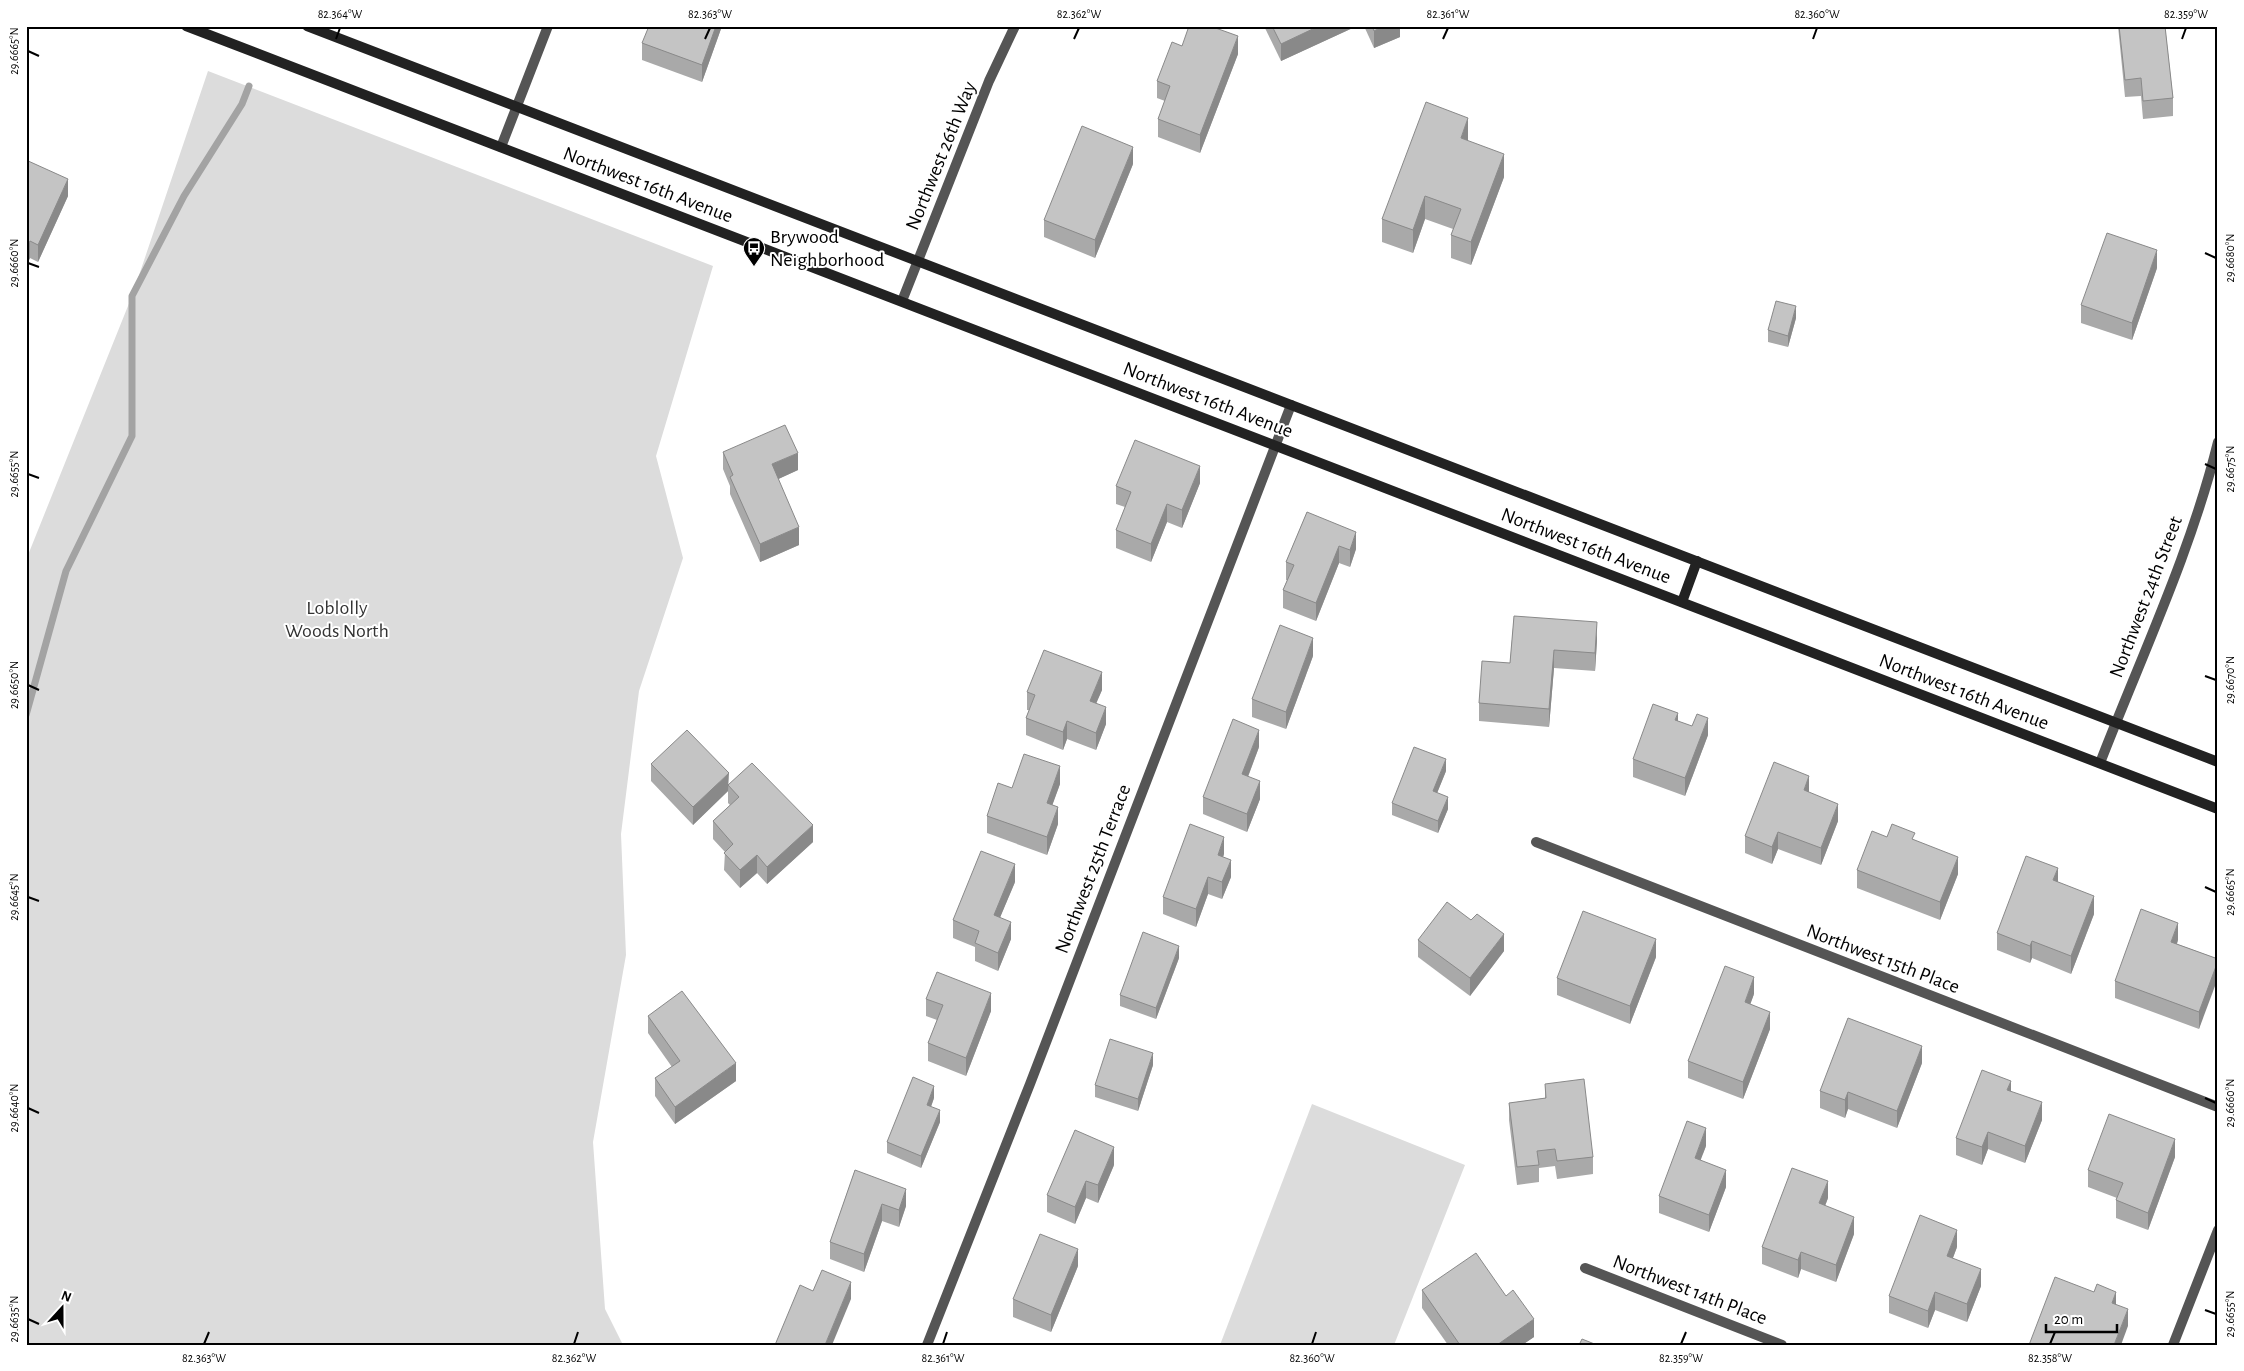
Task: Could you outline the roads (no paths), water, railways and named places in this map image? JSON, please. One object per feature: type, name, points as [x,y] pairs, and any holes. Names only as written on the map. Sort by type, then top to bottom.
[{"type":"main road","name":"Northwest 16th Avenue","points":[[186,26],[2218,809]]},
{"type":"main road","name":"Northwest 16th Avenue","points":[[307,26],[2218,762]]},
{"type":"main road","points":[[1682,602],[1697,561]]},
{"type":"street","points":[[501,147],[548,26]]},
{"type":"street","name":"Northwest 26th Way","points":[[902,301],[989,81],[1015,26]]},
{"type":"street","name":"Northwest 25th Terrace","points":[[927,1345],[1030,1084],[1291,404]]},
{"type":"street","name":"Northwest 24th Street","points":[[2100,763],[2208,484],[2218,442]]},
{"type":"street","name":"Northwest 15th Place","points":[[1536,842],[2218,1107]]},
{"type":"street","points":[[2173,1345],[2218,1230]]},
{"type":"street","name":"Northwest 14th Place","points":[[1585,1268],[1782,1345]]},
{"type":"waterway","points":[[26,715],[66,571],[132,436],[132,296],[184,196],[242,104],[249,86]]},
{"type":"place","name":"Brywood Neighborhood","points":[[754,267]]},
{"type":"park label","name":"Loblolly Woods North","points":[[337,620]]}]
